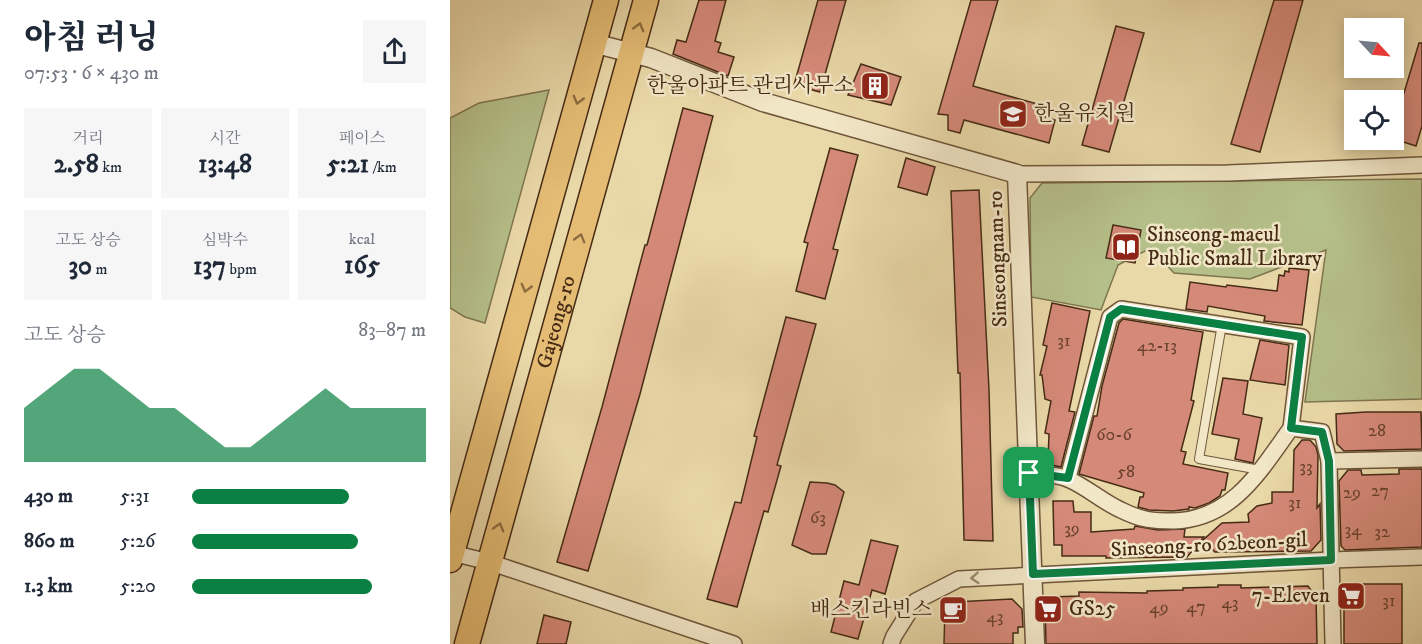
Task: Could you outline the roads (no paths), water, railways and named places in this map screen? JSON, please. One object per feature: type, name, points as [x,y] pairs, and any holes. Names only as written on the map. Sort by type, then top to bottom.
[{"type":"main road","name":"Gajeong-ro","points":[[451,556],[606,0]]},
{"type":"main road","name":"Gajeong-ro","points":[[467,644],[646,0]]},
{"type":"street","points":[[593,43],[651,58],[763,102],[1017,174]]},
{"type":"street","name":"Sinseongnam-ro","points":[[1035,644],[1017,174],[1228,173],[1422,165]]},
{"type":"street","points":[[1029,473],[1068,478],[1121,510],[1150,522],[1185,520],[1210,514],[1239,495],[1261,471],[1291,428],[1302,337],[1121,309],[1110,317],[1068,478]]},
{"type":"street","points":[[1291,428],[1322,432],[1329,461],[1333,644]]},
{"type":"street","points":[[1329,461],[1422,459]]},
{"type":"street","points":[[451,556],[489,562],[734,644]]},
{"type":"street","name":"Sinseong-ro 62beon-gil","points":[[1033,574],[1422,558]]},
{"type":"street","points":[[891,644],[916,601],[959,579],[1033,574]]},
{"type":"lane","points":[[1222,324],[1199,459],[1261,471]]},
{"type":"place","name":"한울아파트 관리사무소","points":[[875,86]]},
{"type":"place","name":"한울유치원","points":[[1013,114]]},
{"type":"place","name":"Sinseong-maeul Public Small Library","points":[[1126,247]]},
{"type":"place","name":"7-Eleven","points":[[1351,596]]},
{"type":"place","name":"GS25","points":[[1048,609]]},
{"type":"place","name":"배스킨라빈스","points":[[953,610]]}]
